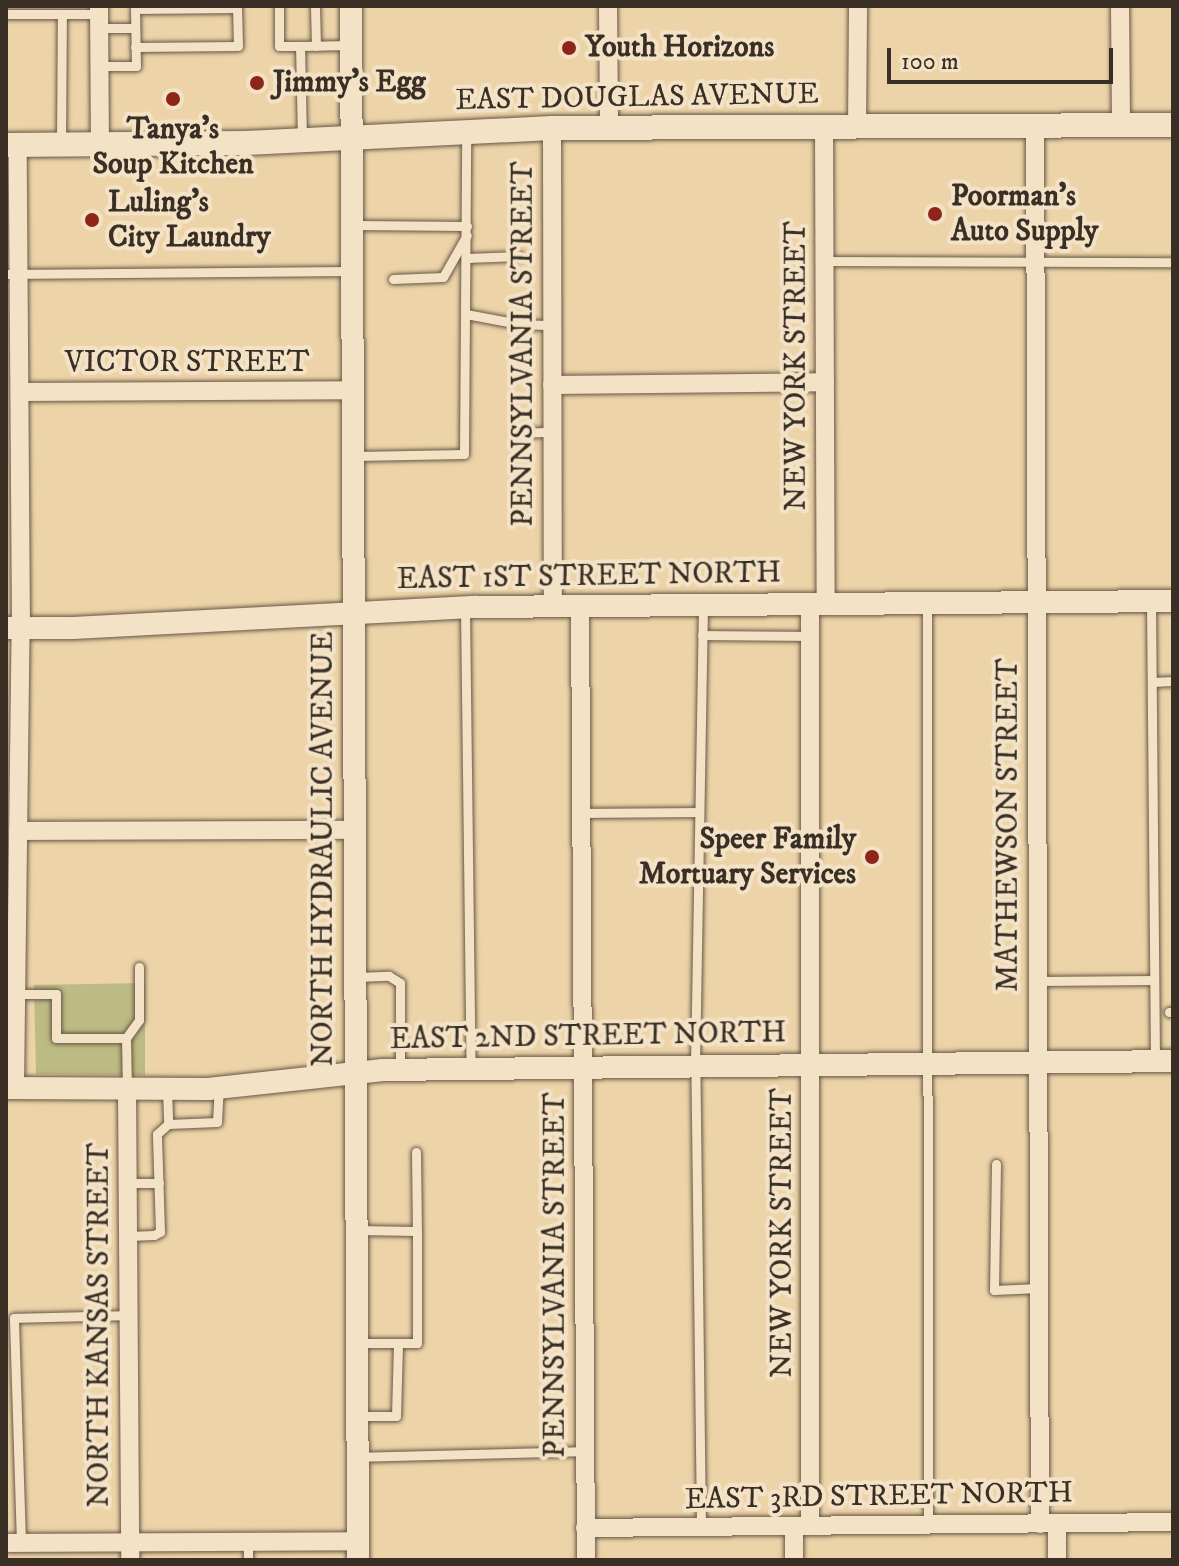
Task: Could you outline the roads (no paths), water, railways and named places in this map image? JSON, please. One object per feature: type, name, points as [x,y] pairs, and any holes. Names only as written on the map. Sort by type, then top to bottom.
[{"type":"main road","name":"EAST DOUGLAS AVENUE","points":[[12,145],[302,141],[552,128],[1173,125]]},
{"type":"street","name":"NORTH HYDRAULIC AVENUE","points":[[351,6],[358,1550]]},
{"type":"street","points":[[608,6],[609,128]]},
{"type":"street","points":[[857,127],[858,6]]},
{"type":"street","points":[[1120,6],[1121,125]]},
{"type":"street","points":[[99,16],[100,144]]},
{"type":"street","name":"MATHEWSON STREET","points":[[1035,126],[1039,1288],[1049,1524],[1057,1560]]},
{"type":"street","name":"NEW YORK STREET","points":[[794,1560],[802,1526],[812,1063],[811,636],[818,604],[825,382],[824,127]]},
{"type":"street","name":"PENNSYLVANIA STREET","points":[[552,128],[553,607]]},
{"type":"street","points":[[11,1088],[16,994],[11,957],[18,831],[12,776],[20,392],[13,274],[12,145]]},
{"type":"street","points":[[552,385],[825,382]]},
{"type":"street","name":"VICTOR STREET","points":[[20,392],[354,390]]},
{"type":"street","name":"EAST 1ST STREET NORTH","points":[[14,628],[465,608],[1162,601]]},
{"type":"street","name":"PENNSYLVANIA STREET","points":[[580,606],[586,1560]]},
{"type":"street","points":[[18,831],[354,830]]},
{"type":"street","name":"EAST 2ND STREET NORTH","points":[[11,1088],[219,1087],[400,1069],[1164,1061]]},
{"type":"street","name":"NORTH KANSAS STREET","points":[[127,1089],[130,1551]]},
{"type":"street","name":"EAST 3RD STREET NORTH","points":[[585,1528],[1173,1522]]},
{"type":"street","points":[[15,1543],[130,1551],[358,1550]]},
{"type":"lane","points":[[279,6],[279,46],[352,45]]},
{"type":"lane","points":[[315,6],[316,46]]},
{"type":"lane","points":[[100,66],[136,66],[135,47],[135,9],[237,7],[238,46],[135,47]]},
{"type":"lane","points":[[6,14],[99,16],[135,28]]},
{"type":"lane","points":[[61,145],[62,14]]},
{"type":"lane","points":[[300,46],[302,141]]},
{"type":"lane","points":[[354,456],[464,454],[466,131]]},
{"type":"lane","points":[[353,225],[467,230]]},
{"type":"lane","points":[[393,279],[443,277],[467,230]]},
{"type":"lane","points":[[467,258],[519,256]]},
{"type":"lane","points":[[825,261],[1173,262]]},
{"type":"lane","points":[[13,274],[353,271]]},
{"type":"lane","points":[[466,314],[519,324],[552,325]]},
{"type":"lane","points":[[515,433],[553,432]]},
{"type":"lane","points":[[1162,601],[1152,682],[1154,980],[1164,1061]]},
{"type":"lane","points":[[927,603],[925,1062],[928,1525]]},
{"type":"lane","points":[[701,1527],[695,1065],[703,605]]},
{"type":"lane","points":[[465,608],[471,1068]]},
{"type":"lane","points":[[702,635],[811,636]]},
{"type":"lane","points":[[1152,682],[1173,681]]},
{"type":"lane","points":[[581,813],[697,812]]},
{"type":"lane","points":[[127,1089],[126,1038],[139,1020],[139,967]]},
{"type":"lane","points":[[355,977],[389,976],[400,983],[400,1069]]},
{"type":"lane","points":[[1038,981],[1154,980]]},
{"type":"lane","points":[[16,994],[56,994],[56,1038],[126,1038]]},
{"type":"lane","points":[[128,1236],[160,1232],[157,1134],[168,1124],[217,1122],[219,1087]]},
{"type":"lane","points":[[167,1089],[168,1124]]},
{"type":"lane","points":[[357,1343],[417,1343],[416,1152]]},
{"type":"lane","points":[[996,1164],[994,1290],[1039,1288]]},
{"type":"lane","points":[[127,1183],[159,1183]]},
{"type":"lane","points":[[356,1230],[417,1231]]},
{"type":"lane","points":[[15,1543],[14,1318],[128,1315]]},
{"type":"lane","points":[[357,1416],[396,1416],[398,1343]]},
{"type":"lane","points":[[357,1457],[585,1451]]},
{"type":"place","name":"Youth Horizons","points":[[569,48]]},
{"type":"place","name":"Jimmy's Egg","points":[[257,83]]},
{"type":"place","name":"Tanya's Soup Kitchen","points":[[173,99]]},
{"type":"place","name":"Poorman's Auto Supply","points":[[935,214]]},
{"type":"place","name":"Luling's City Laundry","points":[[92,220]]},
{"type":"place","name":"Speer Family Mortuary Services","points":[[872,857]]}]
